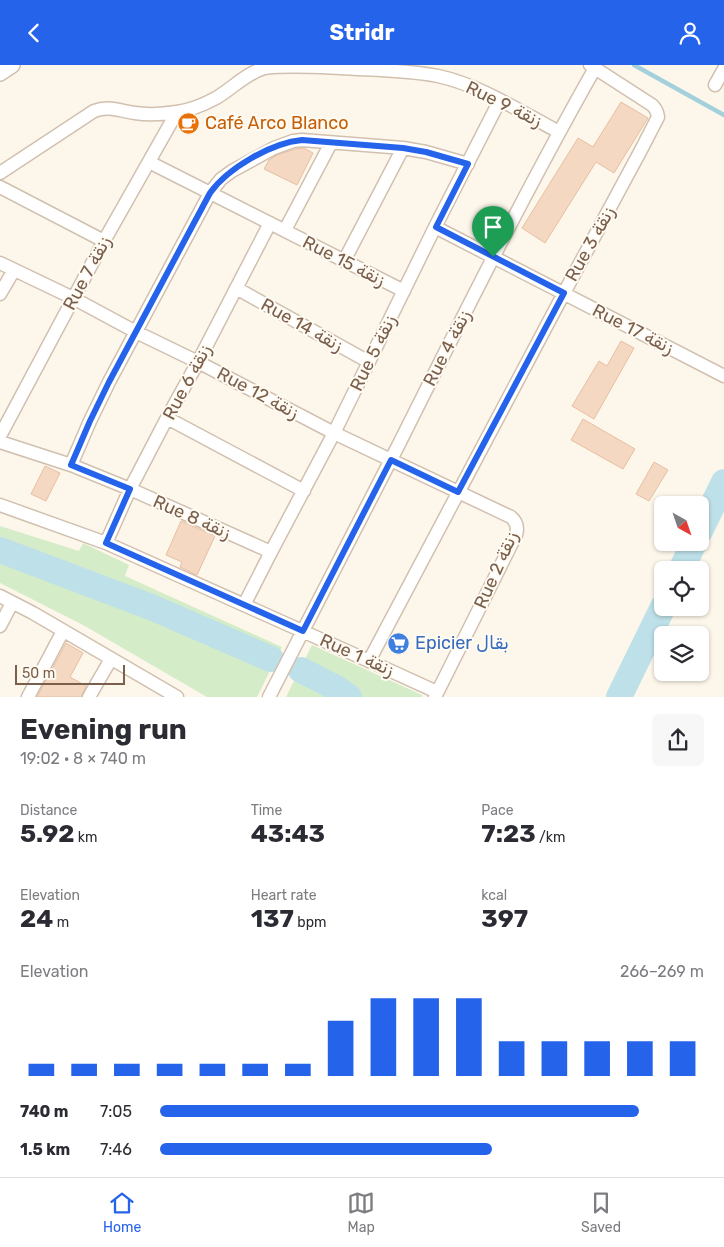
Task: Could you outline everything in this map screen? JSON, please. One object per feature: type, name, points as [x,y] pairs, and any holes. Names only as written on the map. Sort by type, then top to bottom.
[{"type":"street","points":[[0,73],[12,65]]},
{"type":"street","name":"Rue 9 زنقة","points":[[0,173],[100,109],[105,108],[138,113],[178,112],[215,98],[252,73],[277,66],[420,73],[440,77],[461,83],[500,100],[559,131]]},
{"type":"street","name":"Rue 4 زنقة","points":[[269,697],[493,257],[593,66]]},
{"type":"street","name":"Rue 3 زنقة","points":[[370,661],[658,117],[658,112],[652,105],[593,66]]},
{"type":"street","points":[[714,85],[724,69]]},
{"type":"street","name":"Rue 5 زنقة","points":[[244,605],[334,433],[500,100]]},
{"type":"street","name":"Rue 7 زنقة","points":[[0,436],[104,241],[178,112]]},
{"type":"street","points":[[71,465],[90,421],[136,332],[210,193],[221,179],[259,155],[284,143],[302,140],[403,148],[426,152],[468,164]]},
{"type":"street","name":"Rue 15 زنقة","points":[[285,230],[331,143]]},
{"type":"street","points":[[344,261],[403,148]]},
{"type":"street","name":"Rue 15 زنقة","points":[[149,161],[404,291]]},
{"type":"street","points":[[0,187],[104,241]]},
{"type":"street","name":"Rue 6 زنقة","points":[[106,543],[130,489],[270,223]]},
{"type":"street","name":"Rue 17 زنقة","points":[[436,227],[724,376]]},
{"type":"street","name":"Rue 12 زنقة","points":[[0,263],[73,298],[334,433],[511,517],[516,523]]},
{"type":"street","points":[[0,294],[14,270]]},
{"type":"street","name":"Rue 14 زنقة","points":[[236,288],[369,362]]},
{"type":"street","points":[[168,418],[304,491]]},
{"type":"street","name":"Rue 8 زنقة","points":[[0,442],[71,465],[130,489],[271,552]]},
{"type":"street","name":"Rue 1 زنقة","points":[[0,505],[106,543],[370,661],[436,695]]},
{"type":"street","name":"Rue 2 زنقة","points":[[436,695],[516,535],[516,523]]},
{"type":"street","points":[[0,597],[177,697]]},
{"type":"street","points":[[0,626],[12,603]]},
{"type":"street","points":[[28,697],[63,631]]},
{"type":"street","points":[[89,697],[111,659]]},
{"type":"green space","points":[[0,526],[79,551],[83,543],[129,565],[125,576],[282,647],[257,697],[207,697],[83,625],[0,583]]},
{"type":"green space","points":[[312,645],[422,695],[422,697],[286,697]]},
{"type":"building","points":[[621,102],[648,118],[614,173],[596,162],[545,243],[522,228],[578,138],[593,147]]},
{"type":"building","points":[[304,148],[313,153],[297,185],[264,169],[269,160],[277,155]]},
{"type":"building","points":[[621,341],[634,348],[594,419],[572,406],[599,361],[607,366]]},
{"type":"building","points":[[583,419],[635,449],[623,469],[571,440]]},
{"type":"building","points":[[654,462],[668,470],[649,501],[636,494]]},
{"type":"building","points":[[45,466],[60,473],[46,501],[31,494]]},
{"type":"building","points":[[181,521],[215,536],[197,575],[180,567],[182,562],[166,555]]},
{"type":"building","points":[[66,643],[83,653],[70,677],[86,686],[81,697],[37,697]]},
{"type":"waterway","points":[[634,65],[724,115]]},
{"type":"waterway","points":[[709,513],[724,482]]},
{"type":"waterway","points":[[0,550],[151,607],[271,659]]},
{"type":"waterway","points":[[685,561],[690,551]]},
{"type":"waterway","points":[[619,697],[659,616]]},
{"type":"waterway","points":[[301,670],[338,689],[349,697]]},
{"type":"place","name":"Café Arco Blanco","points":[[189,123]]},
{"type":"place","name":"Epicier بقال","points":[[399,643]]},
{"type":"route","points":[[302,140],[403,148],[445,157],[468,164],[436,227],[493,257],[564,293],[458,492],[391,460],[303,631],[106,543],[130,489],[71,465],[109,382],[210,193],[221,179],[274,147],[302,140]]}]
